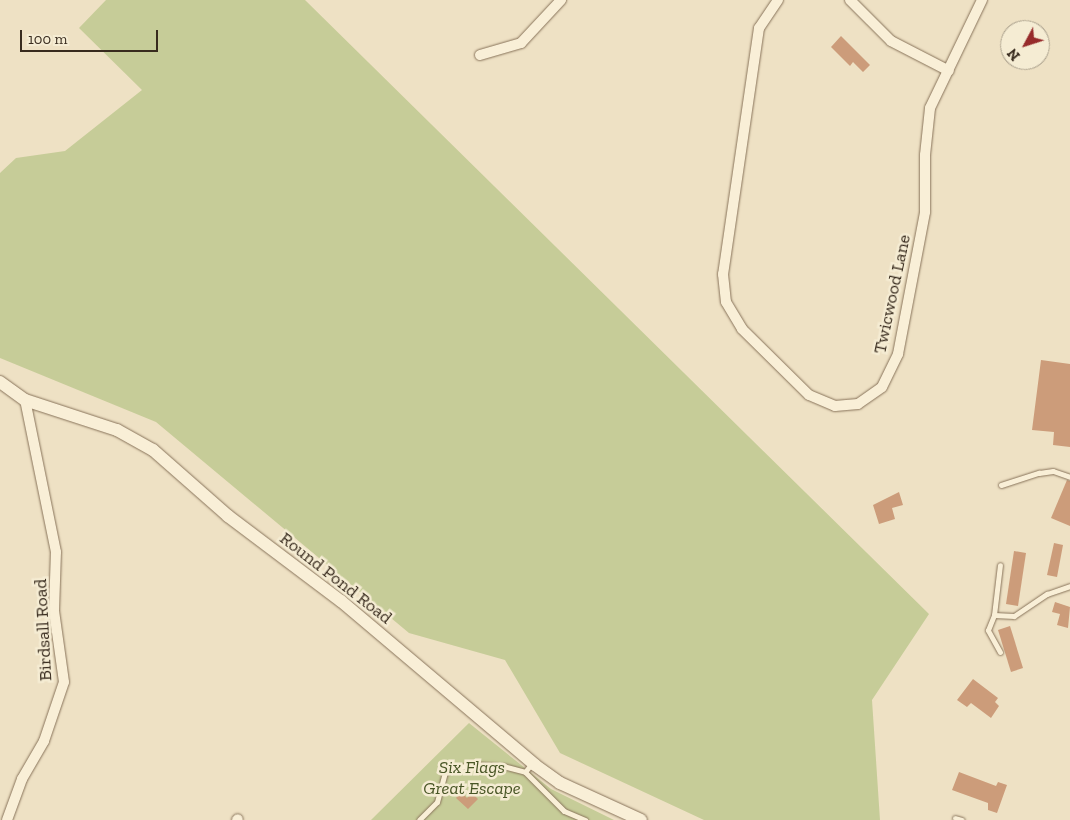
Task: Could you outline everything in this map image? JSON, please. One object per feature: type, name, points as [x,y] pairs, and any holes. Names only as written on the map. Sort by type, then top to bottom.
[{"type":"street","points":[[480,55],[521,43],[561,0]]},
{"type":"street","name":"Twicwood Lane","points":[[778,0],[759,28],[723,274],[726,302],[742,329],[809,395],[834,406],[858,404],[882,388],[898,354],[925,212],[925,155],[930,108],[982,0]]},
{"type":"street","points":[[850,0],[891,41],[949,71]]},
{"type":"street","name":"Round Pond Road","points":[[0,382],[25,400],[117,430],[153,450],[228,516],[341,601],[528,767],[641,820]]},
{"type":"street","name":"Birdsall Road","points":[[7,820],[22,779],[44,741],[64,682],[54,610],[56,552],[25,400]]},
{"type":"lane","points":[[1001,485],[1053,471],[1070,477]]},
{"type":"lane","points":[[1000,565],[994,614],[988,630],[1000,652]]},
{"type":"lane","points":[[994,614],[1014,616],[1047,594],[1070,586]]},
{"type":"lane","points":[[419,820],[436,802],[445,772],[471,764],[528,767],[564,811],[585,820]]},
{"type":"lane","points":[[956,818],[962,820]]},
{"type":"green space","points":[[106,0],[305,0],[929,614],[872,700],[880,820],[704,820],[560,753],[505,660],[409,633],[156,422],[0,358],[0,173],[16,158],[65,151],[142,90],[79,28]]},
{"type":"green space","name":"Six Flags Great Escape","points":[[469,723],[551,789],[614,820],[371,820]]},
{"type":"building","points":[[841,36],[870,65],[863,72],[853,62],[850,66],[831,47]]},
{"type":"building","points":[[1041,360],[1070,364],[1070,447],[1053,445],[1054,432],[1032,430]]},
{"type":"building","points":[[1067,480],[1070,481],[1070,526],[1051,518]]},
{"type":"building","points":[[899,492],[903,505],[892,508],[895,519],[879,524],[873,505]]},
{"type":"building","points":[[1054,543],[1063,545],[1057,577],[1047,575]]},
{"type":"building","points":[[1014,551],[1026,553],[1018,606],[1006,604]]},
{"type":"building","points":[[1055,602],[1070,607],[1068,628],[1057,625],[1060,614],[1052,612]]},
{"type":"building","points":[[1010,626],[1023,668],[1011,672],[998,630]]},
{"type":"building","points":[[973,679],[998,698],[995,702],[999,706],[991,718],[971,703],[967,707],[957,700]]},
{"type":"building","points":[[959,772],[996,786],[998,782],[1007,785],[997,813],[988,810],[988,803],[952,790]]},
{"type":"building","points":[[461,792],[467,798],[472,793],[478,799],[468,809],[456,798]]}]
